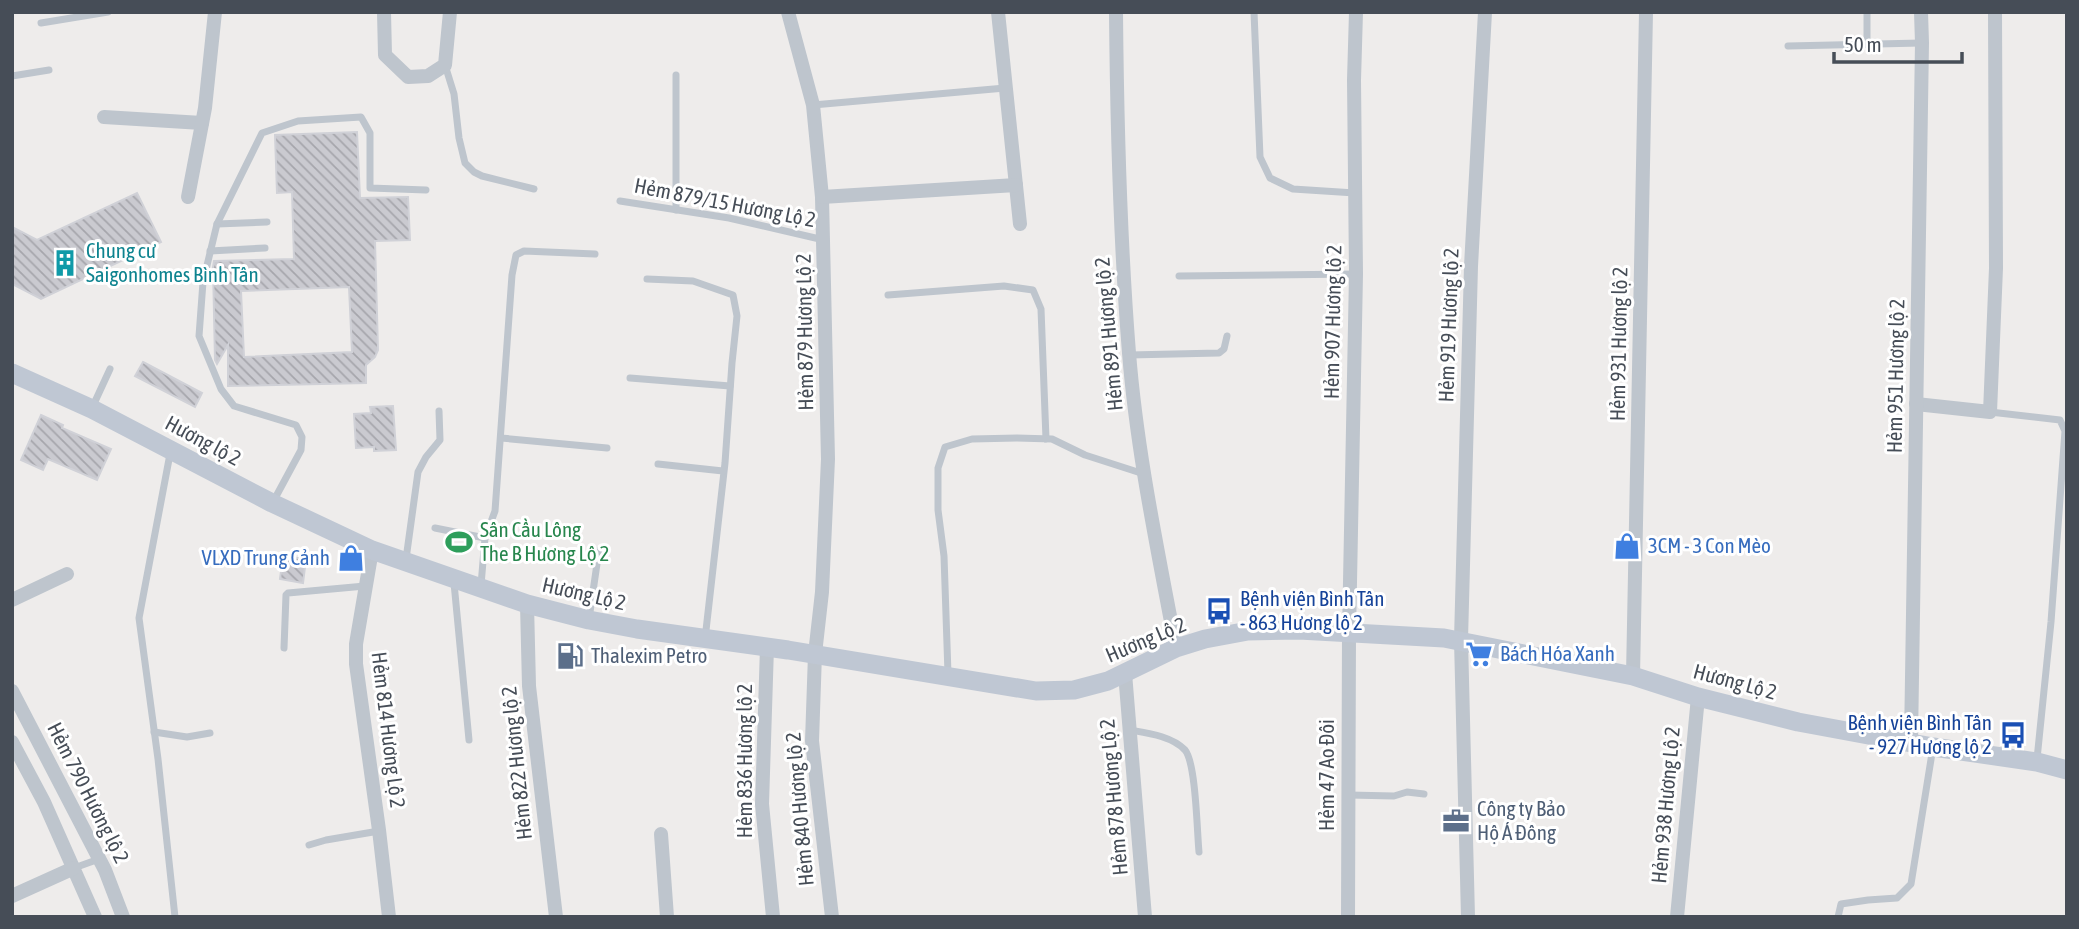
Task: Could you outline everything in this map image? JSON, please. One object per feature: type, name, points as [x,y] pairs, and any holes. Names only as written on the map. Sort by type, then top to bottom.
[{"type":"main road","name":"Hương lộ 2","points":[[12,373],[92,409],[272,503],[372,550]]},
{"type":"main road","name":"Hương Lộ 2","points":[[372,550],[480,589],[589,620],[1036,691],[1074,691],[1108,681],[1176,649],[1205,639],[1248,631],[1299,629],[1461,640],[1633,676],[1698,697],[1798,722],[1933,747],[2037,762],[2067,770]]},
{"type":"street","points":[[188,197],[202,123],[215,12]]},
{"type":"street","points":[[384,12],[386,55],[408,77],[428,76],[445,65],[450,12]]},
{"type":"street","name":"Hẻm 879 Hương Lộ 2","points":[[788,12],[813,105],[825,240],[828,459],[822,592],[815,654]]},
{"type":"street","points":[[998,12],[1020,224]]},
{"type":"street","name":"Hẻm 891 Hương lộ 2","points":[[1116,12],[1117,147],[1129,355],[1144,474],[1176,649]]},
{"type":"street","name":"Hẻm 907 Hương lộ 2","points":[[1349,633],[1356,274],[1356,12]]},
{"type":"street","name":"Hẻm 919 Hương lộ 2","points":[[1468,917],[1461,640],[1471,266],[1485,12]]},
{"type":"street","name":"Hẻm 931 Hương lộ 2","points":[[1633,676],[1647,12]]},
{"type":"street","name":"Hẻm 951 Hương lộ 2","points":[[1911,741],[1921,12]]},
{"type":"street","points":[[1916,404],[1990,412],[1996,268],[1995,12]]},
{"type":"street","points":[[104,117],[202,123]]},
{"type":"street","points":[[822,197],[1016,185]]},
{"type":"street","name":"Hẻm 814 Hương Lộ 2","points":[[372,550],[356,644],[356,664],[389,917]]},
{"type":"street","points":[[12,600],[67,574]]},
{"type":"street","name":"Hẻm 822 Hương lộ 2","points":[[527,604],[529,686],[556,917]]},
{"type":"street","name":"Hẻm 47 Ao Đôi","points":[[1348,917],[1349,633]]},
{"type":"street","name":"Hẻm 836 Hương lộ 2","points":[[767,647],[762,804],[773,917]]},
{"type":"street","name":"Hẻm 840 Hương lộ 2","points":[[815,654],[812,741],[832,917]]},
{"type":"street","name":"Hẻm 878 Hương Lộ 2","points":[[1125,673],[1145,917]]},
{"type":"street","name":"Hẻm 790 Hương lộ 2","points":[[12,691],[99,859],[123,917]]},
{"type":"street","name":"Hẻm 938 Hương Lộ 2","points":[[1677,917],[1698,697]]},
{"type":"street","points":[[12,742],[44,802],[95,917]]},
{"type":"street","points":[[661,834],[667,917]]},
{"type":"street","points":[[12,896],[74,868]]},
{"type":"lane","points":[[41,23],[108,12]]},
{"type":"lane","points":[[1254,12],[1260,157],[1270,178],[1293,189],[1355,193]]},
{"type":"lane","points":[[1867,12],[1867,44]]},
{"type":"lane","points":[[1788,46],[1922,43]]},
{"type":"lane","points":[[445,65],[454,94],[465,163],[482,176],[534,189]]},
{"type":"lane","points":[[12,76],[49,70]]},
{"type":"lane","points":[[676,75],[676,210]]},
{"type":"lane","points":[[813,105],[1006,88]]},
{"type":"lane","points":[[272,503],[301,450],[302,437],[296,425],[234,406],[221,389],[199,336],[203,282],[217,224],[262,133],[298,121],[362,117],[370,133],[370,188],[426,190]]},
{"type":"lane","name":"Hẻm 879/15 Hương Lộ 2","points":[[620,201],[729,218],[825,240]]},
{"type":"lane","points":[[217,224],[267,222]]},
{"type":"lane","points":[[210,251],[265,248]]},
{"type":"lane","points":[[480,589],[485,538],[495,511],[512,275],[516,255],[524,251],[596,254]]},
{"type":"lane","points":[[1179,276],[1356,274]]},
{"type":"lane","points":[[647,279],[693,281],[733,295],[737,316],[705,639]]},
{"type":"lane","points":[[888,296],[1004,286],[1033,290],[1041,309],[1046,439]]},
{"type":"lane","points":[[1129,355],[1219,354],[1224,349],[1227,336]]},
{"type":"lane","points":[[92,409],[110,369]]},
{"type":"lane","points":[[630,378],[730,387]]},
{"type":"lane","points":[[406,563],[418,472],[440,439],[439,411]]},
{"type":"lane","points":[[1990,412],[2060,420],[2065,431],[2051,622],[2037,762]]},
{"type":"lane","points":[[501,438],[607,448]]},
{"type":"lane","points":[[948,676],[944,556],[938,510],[938,468],[945,447],[972,439],[1052,439],[1085,455],[1144,474]]},
{"type":"lane","points":[[171,450],[139,618],[175,917]]},
{"type":"lane","points":[[657,464],[723,471]]},
{"type":"lane","points":[[435,528],[485,538]]},
{"type":"lane","points":[[589,620],[599,550]]},
{"type":"lane","points":[[454,578],[469,740]]},
{"type":"lane","points":[[284,648],[288,593],[366,586]]},
{"type":"lane","points":[[1130,730],[1153,733],[1185,751],[1192,766],[1199,852]]},
{"type":"lane","points":[[154,732],[187,737],[211,733]]},
{"type":"lane","points":[[1838,917],[1841,904],[1897,898],[1910,884],[1933,747]]},
{"type":"lane","points":[[1348,795],[1394,796],[1407,792],[1424,794]]},
{"type":"lane","points":[[310,845],[379,831]]},
{"type":"lane","points":[[74,868],[99,859]]},
{"type":"building","points":[[357,132],[360,198],[408,197],[410,240],[375,241],[378,350],[366,365],[366,383],[228,386],[228,345],[217,364],[215,360],[214,261],[294,259],[292,192],[277,193],[275,135]],"holes":[[[349,287],[352,352],[244,357],[241,291]]]},
{"type":"building","name":"Chung cư Saigonhomes Bình Tân","points":[[137,193],[161,242],[41,299],[12,284],[12,227],[37,240]]},
{"type":"building","points":[[143,362],[202,393],[195,407],[135,376]]},
{"type":"building","points":[[393,406],[396,450],[356,448],[354,414],[371,413],[370,407]]},
{"type":"building","points":[[41,415],[63,425],[62,428],[111,449],[97,480],[48,459],[43,470],[21,460]]},
{"type":"building","points":[[283,556],[306,559],[303,583],[280,579]]},
{"type":"place","name":"Chung cư Saigonhomes Bình Tân","points":[[65,263]]},
{"type":"place","name":"Sân Cầu Lông The B Hương Lộ 2","points":[[459,542]]},
{"type":"place","name":"3CM - 3 Con Mèo","points":[[1627,546]]},
{"type":"place","name":"VLXD Trung Cảnh","points":[[351,558]]},
{"type":"place","name":"Bệnh viện Bình Tân - 863 Hương lộ 2","points":[[1219,611]]},
{"type":"place","name":"Bách Hóa Xanh","points":[[1479,654]]},
{"type":"place","name":"Thalexim Petro","points":[[570,656]]},
{"type":"place","name":"Bệnh viện Bình Tân - 927 Hương lộ 2","points":[[2013,735]]},
{"type":"place","name":"Công ty Bảo Hộ Á Đông","points":[[1456,821]]}]
